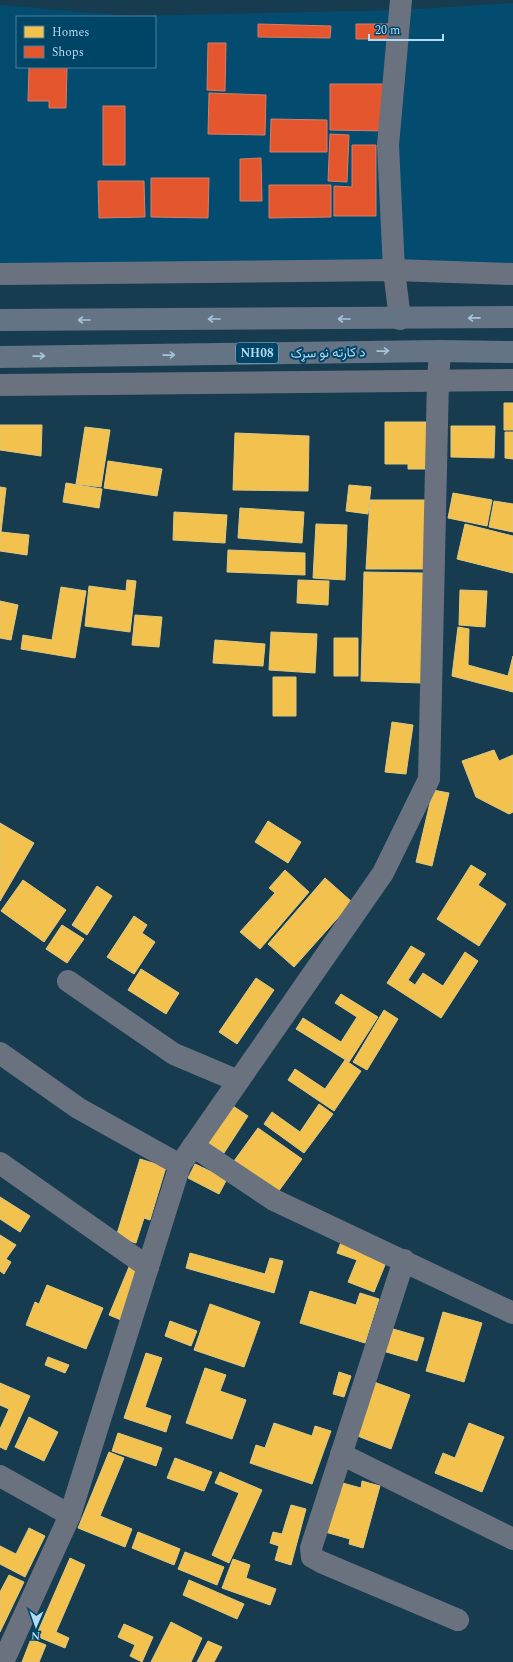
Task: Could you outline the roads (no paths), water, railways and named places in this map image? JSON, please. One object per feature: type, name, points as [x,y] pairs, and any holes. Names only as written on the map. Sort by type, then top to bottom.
[{"type":"highway","points":[[0,320],[400,319],[513,317]]},
{"type":"highway","name":"د کارته نو سړک","points":[[0,357],[440,351],[513,352]]},
{"type":"street","points":[[400,319],[394,270],[388,145],[401,0]]},
{"type":"street","points":[[0,274],[394,270],[513,274]]},
{"type":"street","points":[[3,1662],[70,1515],[180,1165],[383,873],[429,779],[438,380],[440,351]]},
{"type":"street","points":[[0,386],[513,380]]},
{"type":"street","points":[[68,981],[174,1054],[238,1082]]},
{"type":"street","points":[[0,1053],[78,1108],[180,1165]]},
{"type":"street","points":[[193,1146],[274,1200],[404,1260],[513,1313]]},
{"type":"street","points":[[0,1163],[148,1267]]},
{"type":"street","points":[[404,1260],[310,1548],[312,1557],[458,1620]]},
{"type":"street","points":[[341,1454],[513,1539]]},
{"type":"street","points":[[0,1476],[70,1515]]}]
